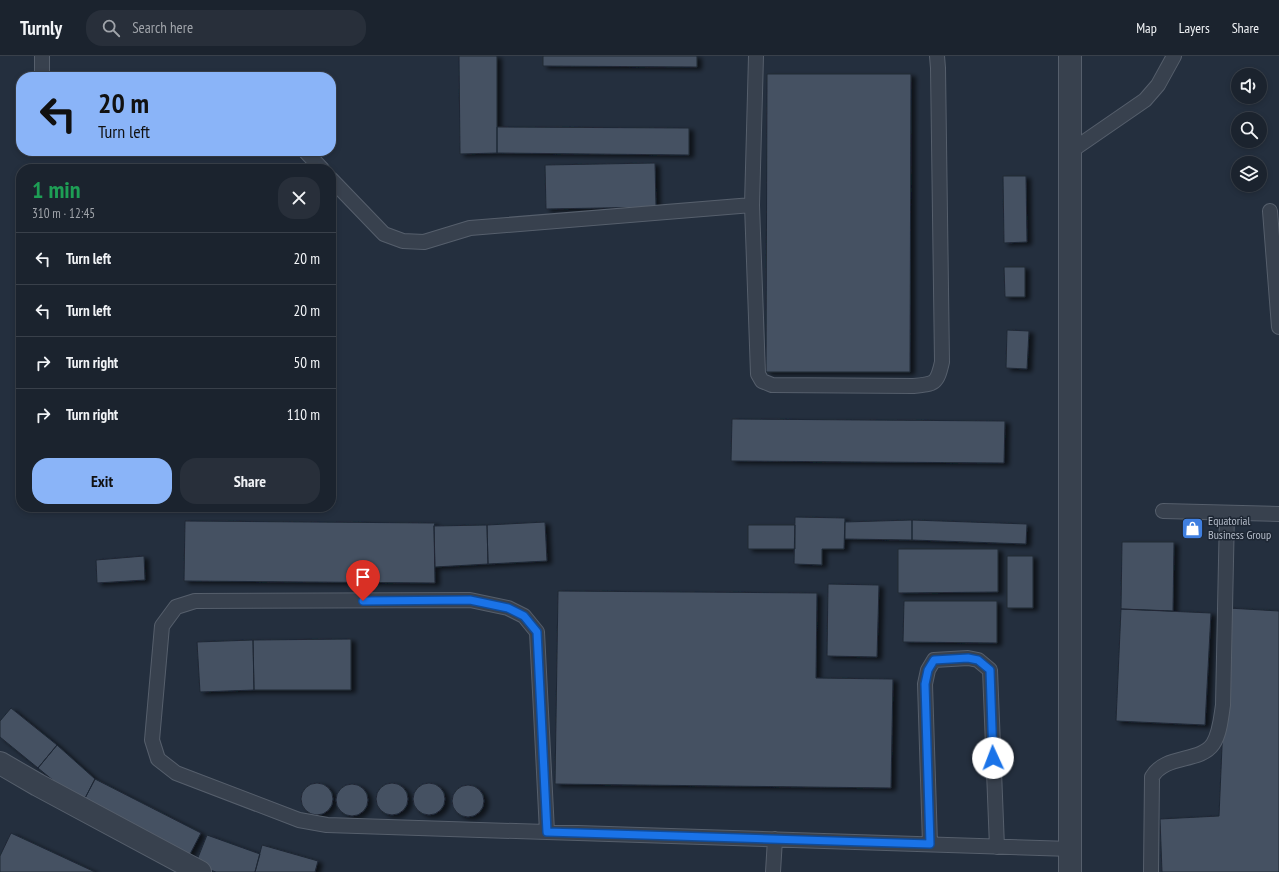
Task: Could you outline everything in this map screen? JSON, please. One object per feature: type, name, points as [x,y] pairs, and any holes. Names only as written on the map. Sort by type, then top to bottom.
[{"type":"street","points":[[1070,56],[1070,872]]},
{"type":"street","points":[[0,764],[38,786],[200,872]]},
{"type":"lane","points":[[42,56],[42,72]]},
{"type":"lane","points":[[756,56],[752,205],[758,374],[762,381],[772,385],[913,386],[930,384],[938,377],[942,362],[937,56]]},
{"type":"lane","points":[[1071,151],[1145,100],[1158,85],[1174,56]]},
{"type":"lane","points":[[310,156],[317,164]]},
{"type":"lane","points":[[336,184],[384,234],[403,241],[424,242],[470,228],[752,205]]},
{"type":"lane","points":[[1270,211],[1279,327]]},
{"type":"lane","points":[[1163,511],[1279,514]]},
{"type":"lane","points":[[1151,872],[1152,777],[1162,765],[1204,752],[1212,744],[1219,729],[1223,705],[1227,512]]},
{"type":"lane","points":[[547,832],[537,632],[524,616],[508,608],[470,600],[195,601],[176,607],[162,626],[152,740],[158,759],[176,773],[299,820],[327,825],[1071,849]]},
{"type":"lane","points":[[930,844],[925,684],[928,670],[934,660],[968,658],[978,660],[990,670],[997,847]]},
{"type":"lane","points":[[773,872],[775,839]]},
{"type":"building","points":[[459,56],[497,56],[497,153],[460,154]]},
{"type":"building","points":[[543,56],[697,56],[697,67],[543,66]]},
{"type":"building","points":[[767,74],[911,74],[910,372],[766,372]]},
{"type":"building","points":[[497,127],[689,128],[689,155],[497,153]]},
{"type":"building","points":[[655,163],[656,207],[546,209],[545,165]]},
{"type":"building","points":[[1003,176],[1026,176],[1027,242],[1004,243]]},
{"type":"building","points":[[1004,267],[1025,267],[1025,297],[1005,297]]},
{"type":"building","points":[[1007,330],[1029,331],[1027,369],[1006,368]]},
{"type":"building","points":[[732,419],[1005,421],[1004,463],[731,461]]},
{"type":"building","points":[[795,517],[845,518],[844,549],[822,549],[822,565],[794,564]]},
{"type":"building","points":[[912,520],[912,540],[845,539],[845,522]]},
{"type":"building","points":[[912,520],[1027,524],[1026,544],[912,540]]},
{"type":"building","points":[[185,521],[435,523],[435,583],[184,581]]},
{"type":"building","points":[[545,522],[547,561],[488,564],[487,525]]},
{"type":"building","points":[[487,525],[488,564],[435,567],[434,526]]},
{"type":"building","points":[[748,525],[795,525],[795,549],[748,549]]},
{"type":"building","points":[[1122,542],[1174,542],[1173,611],[1121,609]]},
{"type":"building","points":[[898,549],[998,549],[998,592],[898,593]]},
{"type":"building","points":[[144,556],[145,580],[97,583],[96,560]]},
{"type":"building","points":[[1007,556],[1033,556],[1033,608],[1007,608]]},
{"type":"building","points":[[828,584],[879,585],[877,657],[827,656]]},
{"type":"building","points":[[558,591],[817,593],[816,678],[893,679],[891,788],[555,784]]},
{"type":"building","points":[[904,601],[997,601],[997,643],[903,642]]},
{"type":"building","points":[[1228,608],[1279,611],[1279,872],[1162,872],[1160,819],[1219,816]]},
{"type":"building","points":[[1121,609],[1211,613],[1205,725],[1116,721]]},
{"type":"building","points":[[351,639],[351,690],[254,690],[253,640]]},
{"type":"building","points":[[253,640],[254,690],[200,692],[197,642]]},
{"type":"building","points":[[11,708],[57,745],[38,768],[0,737],[0,721]]},
{"type":"building","points":[[57,745],[95,779],[82,804],[38,768]]},
{"type":"building","points":[[95,779],[201,833],[188,858],[82,804]]},
{"type":"building","points":[[317,783],[326,786],[330,790],[333,799],[330,808],[326,812],[317,815],[308,812],[304,808],[301,799],[304,790],[308,786]]},
{"type":"building","points":[[392,783],[398,784],[405,790],[408,799],[407,805],[401,812],[392,815],[386,814],[379,808],[376,799],[377,793],[383,786]]},
{"type":"building","points":[[429,783],[438,786],[442,790],[445,799],[442,808],[438,812],[429,815],[420,812],[416,808],[413,799],[416,790],[420,786]]},
{"type":"building","points":[[352,784],[361,787],[365,791],[368,800],[365,809],[361,813],[352,816],[343,813],[339,809],[336,800],[339,791],[343,787]]},
{"type":"building","points":[[468,785],[477,788],[481,792],[484,801],[481,810],[477,814],[468,817],[459,814],[455,810],[452,801],[455,792],[459,788]]},
{"type":"building","points":[[11,833],[95,872],[0,872],[0,856]]},
{"type":"building","points":[[207,835],[260,854],[255,872],[216,872],[195,865]]},
{"type":"building","points":[[262,845],[318,861],[315,872],[255,872]]},
{"type":"place","name":"Equatorial Business Group","points":[[1193,528]]},
{"type":"route","points":[[363,601],[470,600],[508,608],[524,616],[537,632],[547,832],[930,844],[925,684],[928,670],[934,660],[968,658],[978,660],[990,670],[993,758]]}]
